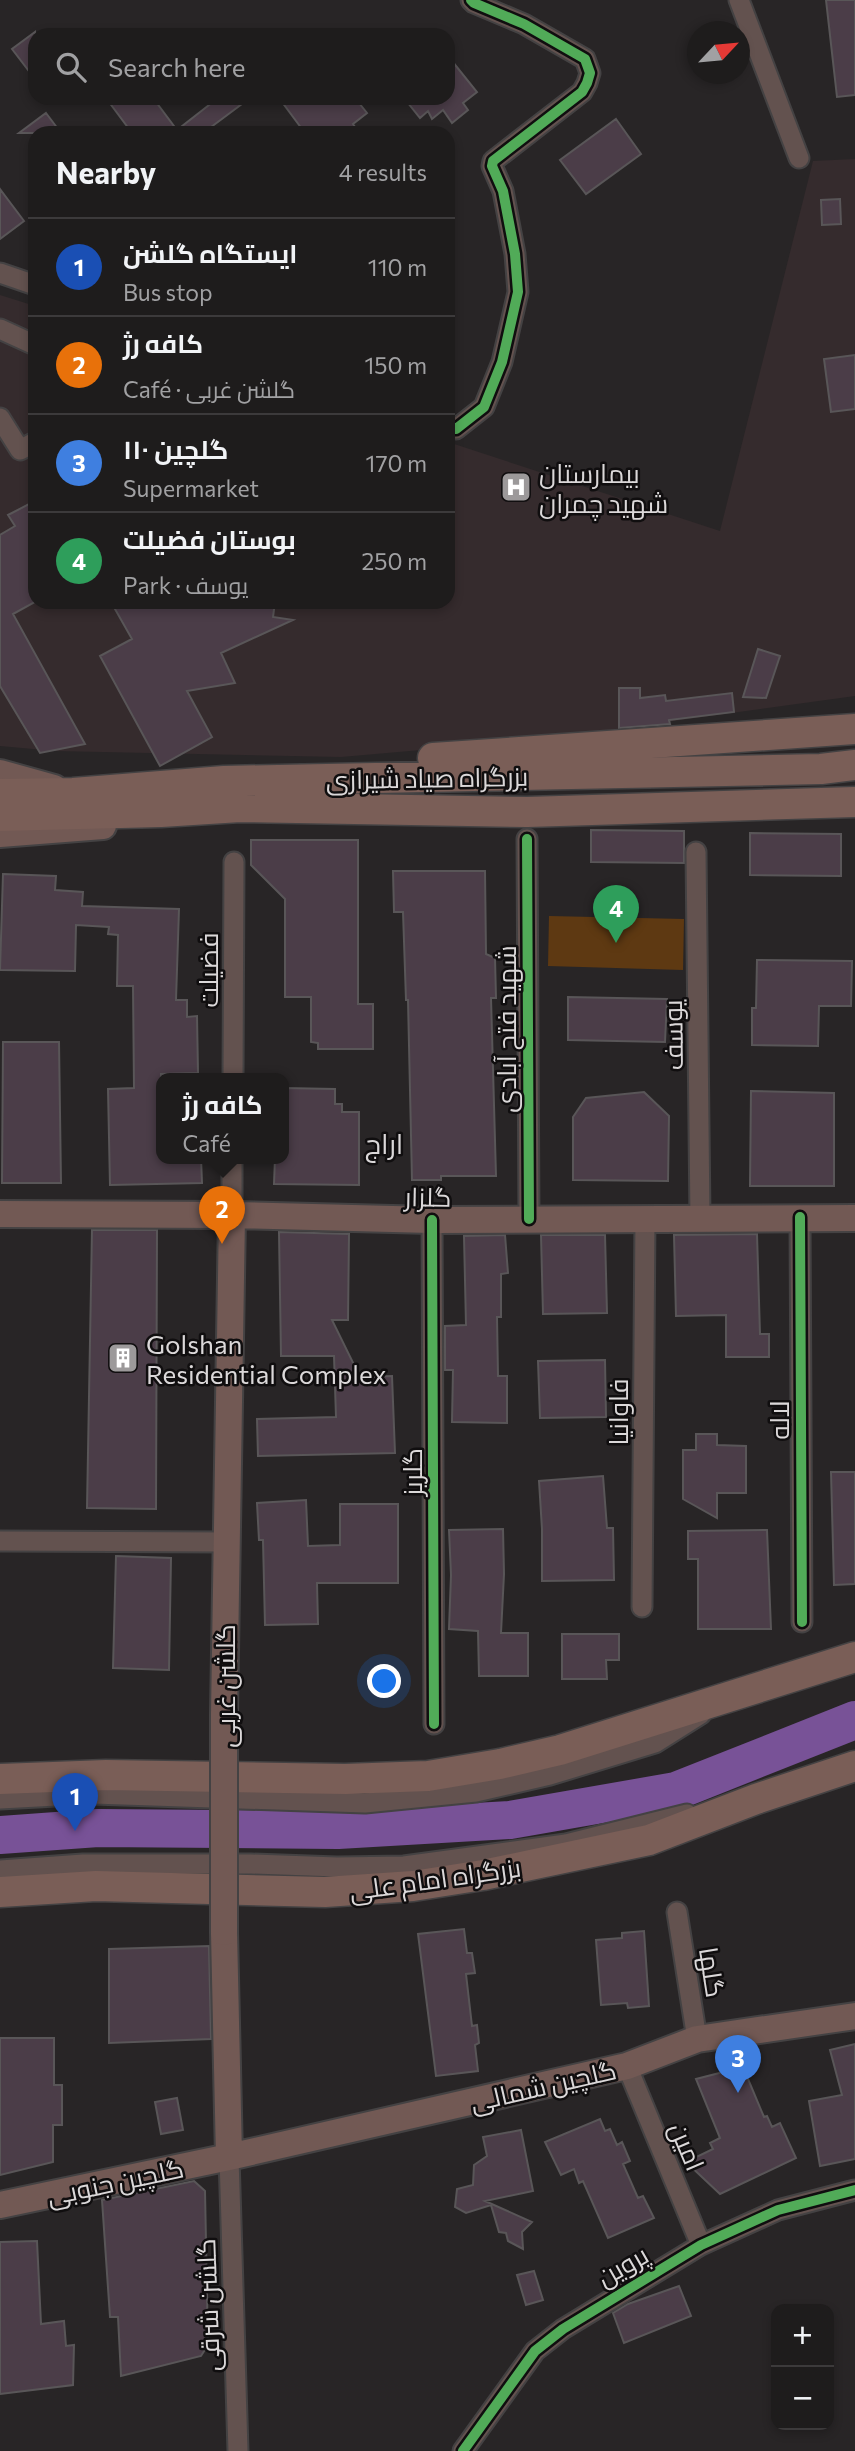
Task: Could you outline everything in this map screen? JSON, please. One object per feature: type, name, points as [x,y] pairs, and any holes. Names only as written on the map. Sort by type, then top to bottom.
[{"type":"highway","points":[[223,781],[331,766],[855,729]]},
{"type":"highway","name":"بزرگراه صیاد شیرازی","points":[[0,794],[73,793],[223,781],[794,770],[855,765]]},
{"type":"highway","name":"بزرگراه صیاد شیرازی","points":[[0,816],[240,807],[527,812],[855,802]]},
{"type":"highway","points":[[0,1779],[106,1775],[345,1779],[428,1776],[500,1764],[560,1749],[855,1657]]},
{"type":"highway","name":"بزرگراه امام علی","points":[[0,1892],[96,1886],[325,1892],[413,1886],[483,1875],[649,1840],[756,1799],[855,1766]]},
{"type":"main road","points":[[0,773],[73,793]]},
{"type":"main road","points":[[0,834],[105,825],[161,811]]},
{"type":"main road","name":"گلزار","points":[[0,1214],[232,1215],[432,1220],[855,1218]]},
{"type":"main road","name":"گلشن غربی","points":[[229,2157],[224,1932],[224,1715],[232,1215]]},
{"type":"main road","name":"گلچین شمالی","points":[[229,2157],[627,2066],[697,2039],[855,2016]]},
{"type":"main road","name":"گلچین جنوبی","points":[[0,2205],[229,2157]]},
{"type":"street","points":[[455,425],[484,407],[502,362],[518,292],[515,254],[503,191],[492,166],[493,161],[582,92],[590,74],[584,59],[524,24],[471,0]]},
{"type":"street","points":[[739,0],[799,158]]},
{"type":"street","points":[[0,273],[28,283]]},
{"type":"street","points":[[0,329],[28,342]]},
{"type":"street","points":[[0,418],[20,450],[28,446]]},
{"type":"street","name":"شهید فتح آبادی","points":[[527,839],[529,1219]]},
{"type":"street","name":"یوسف","points":[[696,852],[701,1217]]},
{"type":"street","name":"فضیلت","points":[[233,1073],[234,862]]},
{"type":"street","points":[[232,1164],[232,1215]]},
{"type":"street","name":"لاله","points":[[800,1217],[802,1622]]},
{"type":"street","name":"فاوانیا","points":[[642,1607],[645,1218]]},
{"type":"street","name":"گلریز","points":[[432,1220],[434,1724]]},
{"type":"street","points":[[0,1541],[225,1542]]},
{"type":"street","points":[[0,1799],[94,1794],[365,1803],[476,1792],[550,1775],[655,1743],[732,1695]]},
{"type":"street","points":[[0,1870],[83,1864],[404,1866],[566,1843],[756,1799]]},
{"type":"street","name":"گلها","points":[[677,1913],[697,2039]]},
{"type":"street","name":"امین","points":[[627,2066],[701,2245]]},
{"type":"street","name":"گلشن شرقی","points":[[229,2157],[238,2451]]},
{"type":"street","name":"پروین","points":[[463,2451],[535,2351],[608,2299],[701,2245],[778,2210],[855,2190]]},
{"type":"shaded area","name":"بیمارستان شهید چمران","points":[[855,159],[855,696],[536,740],[341,757],[55,751],[0,746],[0,295],[28,304],[28,609],[455,609],[455,444],[720,531],[813,161]]},
{"type":"shaded area","points":[[549,916],[684,919],[683,970],[548,966]]},
{"type":"building","points":[[826,0],[855,0],[855,95],[837,97]]},
{"type":"building","points":[[28,37],[28,70],[12,49]]},
{"type":"building","points":[[455,65],[477,92],[463,103],[468,110],[452,123],[443,110],[432,119],[428,111],[420,118],[410,105],[455,105]]},
{"type":"building","points":[[111,105],[158,105],[174,126],[127,126]]},
{"type":"building","points":[[209,105],[241,105],[212,126],[182,126]]},
{"type":"building","points":[[284,105],[361,105],[367,113],[353,124],[354,126],[300,126]]},
{"type":"building","points":[[46,113],[56,126],[28,126]]},
{"type":"building","points":[[616,119],[641,154],[586,194],[560,160]]},
{"type":"building","points":[[0,189],[24,221],[0,239]]},
{"type":"building","points":[[840,199],[841,224],[822,225],[821,200]]},
{"type":"building","points":[[855,355],[855,409],[831,412],[824,359]]},
{"type":"building","points":[[28,505],[28,606],[13,614],[85,744],[40,753],[0,686],[0,535],[15,526],[8,515]]},
{"type":"building","points":[[115,609],[274,609],[273,617],[293,620],[221,653],[235,683],[187,691],[212,737],[160,766],[100,656],[132,639]]},
{"type":"building","points":[[758,649],[780,656],[766,698],[743,697]]},
{"type":"building","points":[[619,688],[640,688],[640,698],[665,695],[666,701],[732,693],[734,712],[669,720],[670,724],[619,728]]},
{"type":"building","points":[[591,830],[684,831],[684,863],[591,862]]},
{"type":"building","points":[[750,833],[841,834],[841,876],[750,875]]},
{"type":"building","points":[[251,840],[358,840],[358,1004],[373,1004],[373,1049],[318,1049],[318,1043],[311,1042],[311,997],[285,997],[285,899],[251,865]]},
{"type":"building","points":[[393,871],[485,871],[486,954],[495,958],[496,998],[491,998],[496,1176],[441,1176],[441,1180],[412,1180],[403,912],[394,912]]},
{"type":"building","points":[[3,874],[56,876],[55,890],[83,892],[82,906],[179,909],[176,1000],[187,1000],[187,1017],[197,1016],[198,1073],[156,1073],[156,1164],[201,1164],[202,1183],[110,1185],[108,1089],[134,1088],[133,986],[117,986],[118,935],[108,934],[109,927],[76,925],[75,971],[0,970]]},
{"type":"building","points":[[757,960],[852,961],[851,1006],[819,1006],[818,1046],[752,1045],[752,1008],[756,1008]]},
{"type":"building","points":[[568,997],[667,999],[665,1042],[568,1040]]},
{"type":"building","points":[[3,1042],[59,1042],[61,1183],[2,1183]]},
{"type":"building","points":[[289,1088],[335,1089],[335,1104],[342,1104],[342,1112],[359,1112],[359,1185],[274,1184],[275,1164],[289,1164]]},
{"type":"building","points":[[751,1091],[834,1093],[834,1186],[750,1186]]},
{"type":"building","points":[[644,1092],[669,1116],[668,1181],[573,1180],[573,1117],[586,1098]]},
{"type":"building","name":"Golshan Residential Complex","points":[[92,1230],[157,1230],[156,1509],[87,1508]]},
{"type":"building","points":[[279,1232],[349,1234],[348,1320],[332,1320],[360,1377],[392,1376],[395,1453],[258,1456],[257,1419],[336,1417],[334,1356],[281,1356]]},
{"type":"building","points":[[757,1234],[760,1334],[769,1334],[769,1357],[726,1357],[726,1315],[676,1316],[674,1235]]},
{"type":"building","points":[[505,1235],[508,1273],[501,1274],[501,1317],[497,1317],[498,1376],[507,1376],[507,1423],[452,1422],[453,1370],[445,1370],[445,1326],[466,1325],[464,1236]]},
{"type":"building","points":[[541,1235],[605,1235],[607,1313],[543,1314]]},
{"type":"building","points":[[605,1360],[606,1417],[540,1418],[538,1361]]},
{"type":"building","points":[[696,1434],[717,1434],[717,1445],[746,1446],[746,1493],[717,1493],[717,1518],[683,1499],[683,1450],[696,1450]]},
{"type":"building","points":[[831,1472],[855,1472],[855,1584],[834,1585]]},
{"type":"building","points":[[603,1476],[607,1528],[613,1528],[614,1580],[542,1581],[539,1481]]},
{"type":"building","points":[[306,1500],[308,1546],[340,1545],[340,1504],[398,1504],[398,1583],[317,1583],[318,1624],[265,1625],[263,1540],[259,1540],[257,1503]]},
{"type":"building","points":[[503,1529],[501,1633],[528,1633],[528,1676],[479,1676],[478,1631],[449,1629],[449,1530]]},
{"type":"building","points":[[767,1530],[771,1629],[698,1629],[698,1559],[688,1559],[688,1531]]},
{"type":"building","points":[[116,1556],[171,1558],[169,1670],[113,1668]]},
{"type":"building","points":[[562,1634],[619,1634],[619,1660],[606,1660],[607,1679],[562,1679]]},
{"type":"building","points":[[464,1929],[467,1953],[472,1953],[475,1973],[466,1974],[472,2026],[477,2025],[479,2043],[475,2045],[478,2071],[436,2076],[418,1934]]},
{"type":"building","points":[[644,1931],[649,2006],[628,2008],[627,2003],[601,2005],[596,1940],[622,1938],[622,1933]]},
{"type":"building","points":[[209,1946],[211,2039],[109,2043],[109,1949]]},
{"type":"building","points":[[0,2038],[54,2038],[54,2085],[62,2085],[62,2125],[53,2125],[53,2162],[0,2175]]},
{"type":"building","points":[[855,2044],[855,2159],[820,2166],[809,2101],[842,2095],[830,2050]]},
{"type":"building","points":[[743,2067],[764,2117],[767,2116],[772,2127],[780,2123],[796,2158],[720,2194],[686,2162],[713,2149],[710,2143],[720,2138],[696,2079]]},
{"type":"building","points":[[177,2098],[183,2130],[161,2134],[155,2102]]},
{"type":"building","points":[[600,2119],[605,2131],[610,2129],[617,2145],[622,2142],[630,2161],[623,2164],[638,2198],[643,2196],[654,2218],[608,2238],[583,2181],[579,2183],[574,2169],[561,2175],[545,2142]]},
{"type":"building","points":[[521,2130],[533,2191],[485,2201],[532,2222],[522,2232],[523,2249],[508,2241],[506,2233],[499,2232],[491,2205],[466,2213],[455,2207],[457,2189],[473,2185],[474,2165],[487,2156],[483,2137]]},
{"type":"building","points":[[194,2181],[205,2191],[208,2345],[201,2356],[121,2376],[118,2317],[110,2317],[102,2200]]},
{"type":"building","points":[[37,2241],[41,2324],[64,2321],[66,2346],[74,2345],[73,2385],[0,2394],[0,2242]]},
{"type":"building","points":[[534,2271],[543,2300],[526,2305],[517,2275]]},
{"type":"building","points":[[679,2286],[691,2316],[624,2343],[613,2313],[628,2304]]},
{"type":"waterway","points":[[0,1835],[98,1828],[338,1830],[510,1820],[676,1791],[855,1720]]},
{"type":"cycle path","points":[[455,429],[484,407],[502,362],[518,292],[515,254],[503,191],[492,166],[493,161],[582,92],[590,73],[585,59],[524,24],[471,0]]},
{"type":"cycle path","points":[[527,839],[529,1219]]},
{"type":"cycle path","points":[[800,1217],[802,1622]]},
{"type":"cycle path","points":[[432,1220],[434,1724]]},
{"type":"cycle path","points":[[463,2451],[535,2351],[563,2329],[701,2245],[778,2210],[855,2190]]},
{"type":"place","name":"بیمارستان شهید چمران","points":[[516,487]]},
{"type":"place","name":"بوستان فضیلت","points":[[616,943]]},
{"type":"place","name":"کافه رژ","points":[[222,1244]]},
{"type":"place","name":"Golshan Residential Complex","points":[[123,1358]]},
{"type":"place","name":"ایستگاه گلشن","points":[[75,1831]]},
{"type":"place","name":"گلچین ۱۱۰","points":[[738,2093]]},
{"type":"district","name":"اراج","points":[[384,1143]]}]
